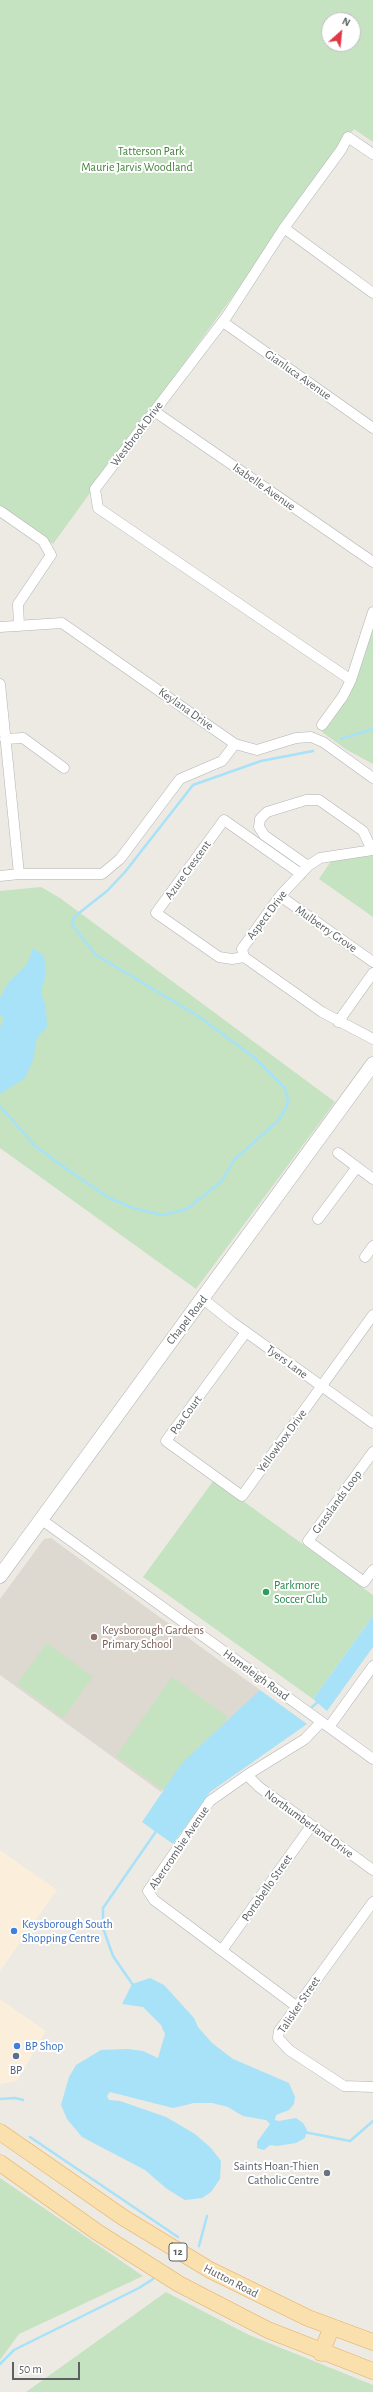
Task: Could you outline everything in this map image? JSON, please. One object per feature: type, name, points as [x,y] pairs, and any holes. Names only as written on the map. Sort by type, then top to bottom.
[{"type":"main road","name":"Chapel Road","points":[[0,1576],[42,1520],[151,1366],[203,1299],[373,1064]]},
{"type":"main road","name":"Hutton Road","points":[[0,2132],[124,2218],[182,2254],[246,2289],[332,2328],[373,2342]]},
{"type":"main road","name":"12","points":[[0,2163],[97,2232],[174,2281],[240,2317],[321,2352],[373,2372]]},
{"type":"main road","points":[[321,2352],[332,2328]]},
{"type":"street","name":"Westbrook Drive","points":[[351,680],[98,508],[95,489],[222,322],[284,228],[341,150],[348,137],[373,154]]},
{"type":"street","points":[[284,228],[373,292]]},
{"type":"street","name":"Gianluca Avenue","points":[[222,322],[373,428]]},
{"type":"street","name":"Isabelle Avenue","points":[[154,411],[373,562]]},
{"type":"street","points":[[0,511],[44,541],[51,555],[18,604],[18,626]]},
{"type":"street","points":[[322,725],[343,696],[351,680],[373,612]]},
{"type":"street","name":"Keylana Drive","points":[[0,627],[62,623],[235,744],[257,750],[296,738],[311,737],[323,742],[373,778]]},
{"type":"street","points":[[0,684],[18,874]]},
{"type":"street","points":[[6,739],[23,738],[64,768]]},
{"type":"street","points":[[0,876],[18,874],[102,874],[120,860],[180,779],[222,761],[235,744]]},
{"type":"street","points":[[304,870],[264,835],[259,827],[260,819],[267,812],[306,800],[319,800],[363,831],[373,850]]},
{"type":"street","name":"Azure Crescent","points":[[244,957],[232,959],[219,957],[156,913],[224,820],[304,870]]},
{"type":"street","name":"Aspect Drive","points":[[244,957],[242,949],[280,896],[304,870],[320,858],[373,850]]},
{"type":"street","name":"Mulberry Grove","points":[[280,896],[373,962]]},
{"type":"street","points":[[244,957],[338,1022],[373,1038]]},
{"type":"street","points":[[338,1022],[373,973]]},
{"type":"street","points":[[338,1153],[373,1179]]},
{"type":"street","points":[[318,1219],[357,1167]]},
{"type":"street","points":[[365,1257],[373,1246]]},
{"type":"street","name":"Tyers Lane","points":[[203,1299],[246,1332],[373,1423]]},
{"type":"street","name":"Yellowbox Drive","points":[[242,1496],[373,1315]]},
{"type":"street","name":"Poa Court","points":[[242,1496],[166,1441],[246,1332]]},
{"type":"street","name":"Grasslands Loop","points":[[373,1452],[308,1541],[364,1582],[373,1570]]},
{"type":"street","name":"Homeleigh Road","points":[[42,1520],[373,1759]]},
{"type":"street","name":"Abercrombie Avenue","points":[[296,2006],[154,1900],[148,1891],[210,1801],[247,1775],[325,1725],[373,1666]]},
{"type":"street","name":"Northumberland Drive","points":[[247,1775],[259,1788],[373,1870]]},
{"type":"street","name":"Portobello Street","points":[[222,1950],[311,1826]]},
{"type":"street","name":"Talisker Street","points":[[373,1902],[296,2006],[279,2031],[278,2038],[281,2043],[344,2086],[373,2087]]},
{"type":"shaded area","name":"Keysborough Gardens Primary School","points":[[51,1538],[260,1690],[230,1731],[182,1763],[161,1792],[0,1675],[0,1599],[44,1539]]},
{"type":"shaded area","name":"Keysborough South Shopping Centre","points":[[0,1850],[57,1890],[0,1971]]},
{"type":"shaded area","name":"BP","points":[[0,1999],[46,2031],[17,2081],[0,2084]]},
{"type":"green space","name":"Tatterson Park","points":[[0,0],[373,0],[373,142],[354,129],[53,544],[0,507]]},
{"type":"green space","points":[[373,625],[373,764],[347,750],[322,732],[350,691]]},
{"type":"green space","points":[[373,854],[373,917],[319,879],[331,861]]},
{"type":"green space","points":[[41,887],[60,898],[335,1102],[196,1289],[0,1148],[0,891]]},
{"type":"green space","name":"Parkmore Soccer Club","points":[[214,1480],[373,1595],[373,1616],[313,1699],[143,1577]]},
{"type":"green space","points":[[47,1643],[93,1677],[63,1718],[17,1684]]},
{"type":"green space","points":[[172,1677],[228,1717],[171,1796],[116,1756]]},
{"type":"green space","points":[[0,2178],[143,2276],[19,2334],[0,2360]]},
{"type":"green space","points":[[166,2292],[249,2335],[373,2385],[373,2392],[26,2392]]},
{"type":"water","points":[[33,948],[44,956],[46,973],[41,992],[46,1008],[47,1027],[37,1038],[33,1060],[25,1078],[0,1094],[0,1028],[4,1018],[0,1015],[0,998],[8,983],[27,964]]},
{"type":"water","points":[[373,1616],[373,1647],[327,1711],[313,1699]]},
{"type":"water","points":[[260,1690],[307,1724],[210,1792],[173,1844],[142,1822],[182,1763]]},
{"type":"water","points":[[150,1978],[164,1985],[194,2018],[198,2027],[212,2043],[233,2059],[289,2083],[295,2097],[294,2104],[289,2110],[276,2115],[275,2120],[279,2121],[296,2118],[303,2123],[307,2130],[305,2138],[296,2143],[277,2146],[270,2145],[264,2150],[257,2148],[257,2142],[270,2124],[266,2120],[243,2116],[228,2107],[212,2103],[194,2103],[173,2108],[110,2092],[107,2096],[109,2100],[120,2101],[166,2117],[195,2134],[211,2148],[221,2161],[220,2179],[211,2192],[202,2198],[185,2200],[167,2189],[145,2170],[82,2137],[67,2119],[61,2105],[69,2077],[76,2065],[101,2050],[127,2049],[143,2051],[158,2058],[165,2034],[161,2025],[143,2007],[122,2004],[132,1984]]},
{"type":"waterway","points":[[341,739],[373,729]]},
{"type":"waterway","points":[[0,1106],[35,1146],[109,1198],[133,1208],[162,1215],[187,1209],[222,1181],[234,1160],[278,1121],[287,1106],[288,1099],[284,1087],[255,1058],[198,1016],[96,955],[72,925],[74,917],[107,891],[125,872],[193,785],[261,761],[313,751]]},
{"type":"waterway","points":[[312,1707],[319,1701]]},
{"type":"waterway","points":[[133,1985],[113,1956],[103,1928],[103,1908],[157,1830]]},
{"type":"waterway","points":[[0,2099],[15,2098],[23,2100]]},
{"type":"waterway","points":[[304,2132],[350,2141],[373,2121]]},
{"type":"waterway","points":[[30,2137],[178,2237]]},
{"type":"waterway","points":[[199,2246],[207,2216]]},
{"type":"waterway","points":[[0,2364],[14,2350],[139,2288],[153,2279]]},
{"type":"place","name":"Parkmore Soccer Club","points":[[266,1592]]},
{"type":"place","name":"Keysborough Gardens Primary School","points":[[94,1637]]},
{"type":"place","name":"Keysborough South Shopping Centre","points":[[14,1931]]},
{"type":"place","name":"BP Shop","points":[[17,2046]]},
{"type":"place","name":"BP","points":[[16,2056]]},
{"type":"place","name":"Saints Hoan-Thien Catholic Centre","points":[[327,2173]]},
{"type":"park label","name":"Maurie Jarvis Woodland","points":[[137,167]]}]
